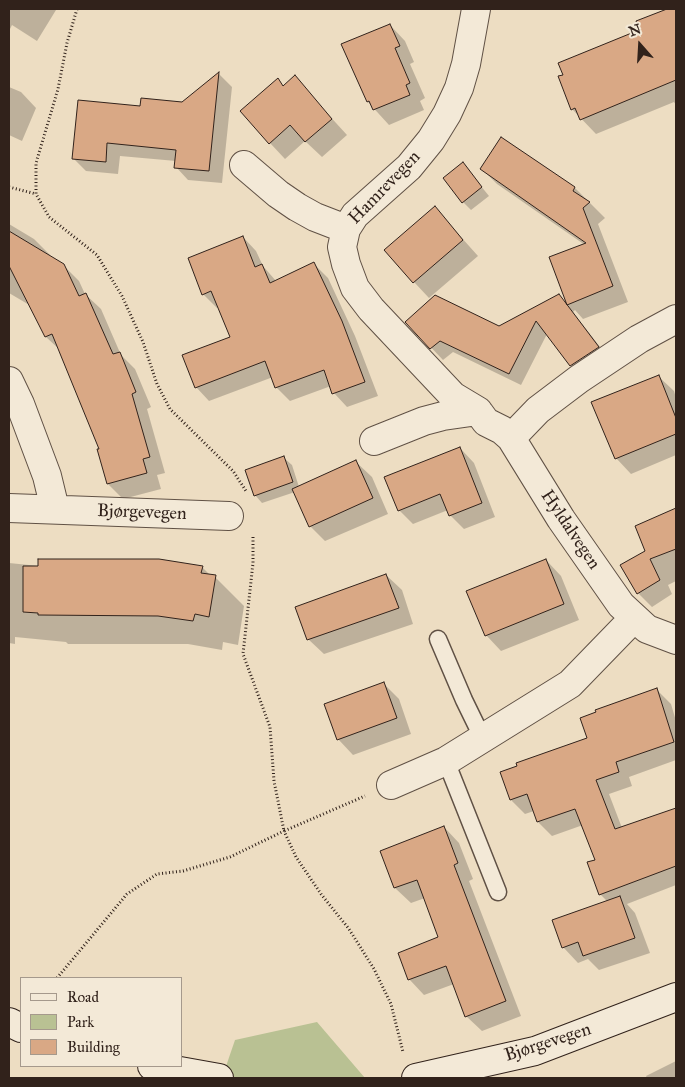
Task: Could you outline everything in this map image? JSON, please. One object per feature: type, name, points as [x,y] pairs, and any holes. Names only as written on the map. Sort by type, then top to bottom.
[{"type":"street","name":"Hamrevegen","points":[[429,370],[371,310],[355,288],[342,247],[346,229],[355,215],[409,167],[431,140],[447,114],[459,88],[466,64],[476,9]]},
{"type":"street","name":"Hamrevegen","points":[[244,165],[278,194],[297,207],[346,229]]},
{"type":"street","points":[[511,438],[538,410],[578,379],[639,339],[676,319]]},
{"type":"street","name":"Hyldalvegen","points":[[429,370],[453,396],[478,411],[486,422],[502,430],[511,438],[561,519],[621,605],[648,628],[676,640]]},
{"type":"street","points":[[9,381],[20,404],[43,467],[55,509]]},
{"type":"street","points":[[374,441],[437,418],[478,411]]},
{"type":"street","name":"Bjørgevegen","points":[[9,508],[238,507]]},
{"type":"street","points":[[391,785],[446,760],[570,684],[634,618]]},
{"type":"street","name":"Bjørgevegen","points":[[410,1069],[535,1051],[676,997]]},
{"type":"street","points":[[158,1067],[219,1078]]},
{"type":"lane","points":[[438,639],[483,739]]},
{"type":"lane","points":[[446,760],[498,892]]},
{"type":"path","points":[[77,9],[67,43],[58,88],[36,163],[36,194],[49,217],[97,255],[122,296],[143,342],[156,384],[170,409],[233,471],[245,489],[238,507]]},
{"type":"path","points":[[9,187],[36,194]]},
{"type":"path","points":[[252,534],[253,563],[243,654],[270,727],[274,781],[284,831],[296,857],[321,894],[349,929],[374,969],[390,1004],[410,1069]]},
{"type":"path","points":[[58,977],[127,894],[158,874],[183,871],[230,857],[284,831],[391,785]]},
{"type":"green space","points":[[317,1022],[365,1078],[222,1078],[235,1040]]},
{"type":"building","points":[[667,9],[676,9],[676,80],[580,120],[575,108],[571,110],[558,76],[563,75],[558,63],[639,30],[636,21]]},
{"type":"building","points":[[390,24],[400,46],[395,48],[410,83],[406,85],[410,95],[373,110],[369,101],[367,102],[341,44]]},
{"type":"building","points":[[219,72],[209,171],[174,168],[176,150],[107,143],[106,162],[72,159],[78,100],[140,106],[141,98],[182,102]]},
{"type":"building","points":[[295,75],[332,119],[305,142],[290,125],[269,144],[240,111],[278,78],[283,86]]},
{"type":"building","points":[[501,137],[575,187],[573,191],[590,202],[583,208],[613,286],[567,305],[549,257],[586,243],[480,169]]},
{"type":"building","points":[[463,162],[482,187],[462,203],[443,178]]},
{"type":"building","points":[[435,206],[463,240],[413,283],[384,250]]},
{"type":"building","points":[[9,231],[64,264],[79,296],[86,293],[113,354],[120,352],[136,392],[132,394],[150,457],[143,459],[147,473],[107,484],[97,449],[99,449],[52,334],[45,337],[9,266]]},
{"type":"building","points":[[243,236],[255,267],[262,264],[270,283],[314,262],[342,321],[365,382],[332,394],[324,370],[275,388],[265,361],[195,388],[182,355],[230,337],[211,291],[202,295],[188,258]]},
{"type":"building","points":[[559,294],[599,347],[570,366],[536,321],[509,374],[440,341],[430,349],[405,322],[435,295],[499,326]]},
{"type":"building","points":[[659,375],[676,418],[676,434],[615,459],[591,402]]},
{"type":"building","points":[[460,447],[482,503],[449,516],[440,494],[398,511],[384,477]]},
{"type":"building","points":[[284,456],[293,482],[254,496],[245,470]]},
{"type":"building","points":[[356,460],[373,498],[309,527],[292,489]]},
{"type":"building","points":[[676,508],[676,549],[650,559],[660,580],[637,594],[620,565],[645,551],[635,526]]},
{"type":"building","points":[[38,559],[159,559],[203,566],[201,573],[216,575],[209,617],[195,614],[193,621],[158,616],[38,615],[38,613],[23,612],[23,566],[38,566]]},
{"type":"building","points":[[546,559],[564,604],[485,636],[466,591]]},
{"type":"building","points":[[386,574],[399,608],[307,640],[295,607]]},
{"type":"building","points":[[384,682],[397,718],[337,740],[324,704]]},
{"type":"building","points":[[657,688],[674,742],[616,762],[619,772],[596,780],[615,829],[676,808],[676,866],[599,895],[587,862],[595,860],[575,809],[537,822],[527,794],[510,800],[500,772],[517,766],[516,763],[587,738],[580,718],[596,712],[595,710]]},
{"type":"building","points":[[444,826],[458,863],[454,865],[506,1001],[465,1017],[446,966],[408,980],[398,953],[438,937],[417,880],[394,888],[380,851]]},
{"type":"building","points":[[620,896],[635,938],[583,956],[578,942],[562,948],[552,920]]}]
